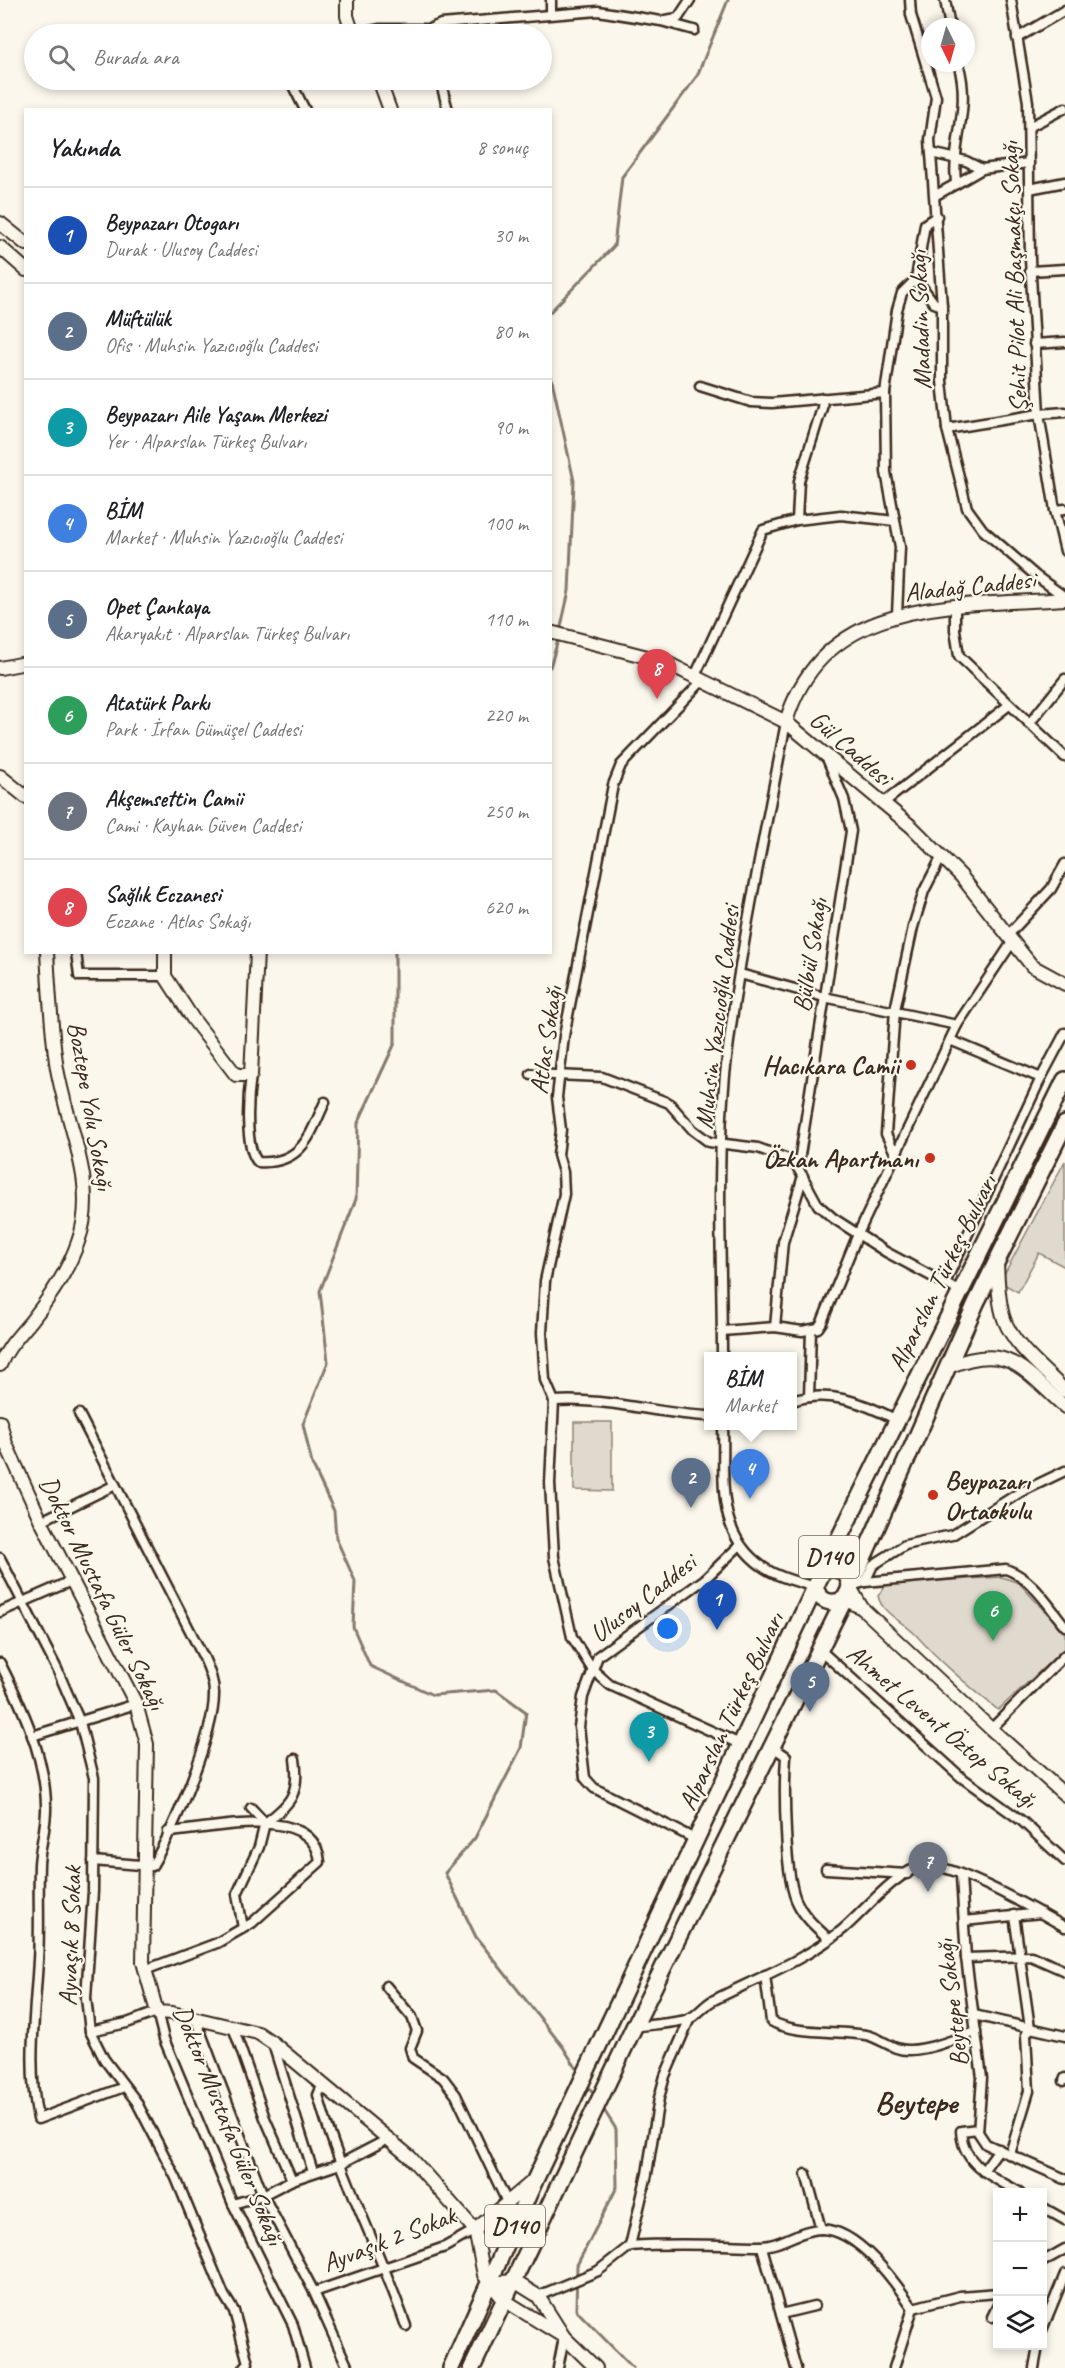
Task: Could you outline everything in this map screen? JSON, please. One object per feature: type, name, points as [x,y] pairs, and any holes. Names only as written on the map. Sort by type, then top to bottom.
[{"type":"highway","name":"Alparslan Türkeş Bulvarı","points":[[451,2368],[535,2180],[604,2038],[818,1580],[1065,1080]]},
{"type":"highway","name":"Alparslan Türkeş Bulvarı","points":[[472,2368],[634,2027],[818,1648],[847,1593],[948,1367],[1065,1124]]},
{"type":"highway","points":[[833,1568],[841,1570],[848,1577],[847,1593],[836,1602],[827,1602],[819,1596],[818,1580],[833,1568]]},
{"type":"street","points":[[347,0],[347,16],[350,24]]},
{"type":"street","points":[[551,0],[551,14]]},
{"type":"street","points":[[662,21],[678,18],[690,0]]},
{"type":"street","name":"Madadin Sokağı","points":[[910,0],[911,15],[936,97],[930,140],[936,195],[942,306],[942,381],[948,429],[967,508],[983,530],[1065,598]]},
{"type":"street","points":[[945,0],[948,18]]},
{"type":"street","name":"Şehit Pilot Ali Başmakçı Sokağı","points":[[1011,0],[1028,102],[1030,271],[1039,414],[1055,510],[1065,551]]},
{"type":"street","points":[[1017,38],[1065,10]]},
{"type":"street","points":[[441,24],[598,11],[662,21],[694,30]]},
{"type":"street","points":[[956,184],[954,159],[964,108],[960,72]]},
{"type":"street","points":[[295,90],[304,108]]},
{"type":"street","points":[[383,90],[389,108]]},
{"type":"street","points":[[443,90],[447,108]]},
{"type":"street","points":[[1029,127],[1065,108]]},
{"type":"street","points":[[931,153],[982,169]]},
{"type":"street","points":[[936,195],[982,169],[1029,163]]},
{"type":"street","points":[[1029,189],[1065,182]]},
{"type":"street","points":[[897,615],[901,557],[886,472],[885,393],[897,310],[902,293],[916,279],[925,224],[937,216]]},
{"type":"street","points":[[0,223],[24,242]]},
{"type":"street","points":[[0,247],[24,268]]},
{"type":"street","points":[[1030,271],[1065,268]]},
{"type":"street","points":[[916,279],[934,303],[942,306]]},
{"type":"street","points":[[1034,344],[1065,342]]},
{"type":"street","points":[[700,386],[751,402],[772,403],[885,393]]},
{"type":"street","points":[[797,520],[799,481],[822,408],[823,398]]},
{"type":"street","points":[[948,429],[1065,412]]},
{"type":"street","points":[[1055,510],[1065,509]]},
{"type":"street","name":"Atlas Sokağı","points":[[554,1401],[545,1380],[542,1333],[545,1281],[564,1194],[563,1172],[558,1155],[561,1130],[557,1097],[564,1036],[613,785],[621,765],[699,678],[763,530],[797,520],[841,515],[895,521]]},
{"type":"street","name":"Aladağ Caddesi","points":[[786,722],[794,695],[809,672],[837,645],[865,626],[897,615],[955,607],[1065,598]]},
{"type":"street","points":[[955,607],[959,656],[1065,757]]},
{"type":"street","name":"Gül Caddesi","points":[[552,633],[663,661],[786,722],[912,827],[962,876],[1032,966],[1065,984]]},
{"type":"street","points":[[0,668],[24,663]]},
{"type":"street","points":[[1029,724],[1065,679]]},
{"type":"street","points":[[882,804],[1009,705]]},
{"type":"street","name":"Muhsin Yazıcıoğlu Caddesi","points":[[722,1352],[722,1145],[725,1076],[740,974],[786,722]]},
{"type":"street","name":"Bülbül Sokağı","points":[[775,1327],[783,1242],[800,1172],[824,997],[851,831],[844,799],[829,770],[825,753]]},
{"type":"street","points":[[0,776],[24,795]]},
{"type":"street","points":[[896,1155],[886,1134],[895,1010],[913,927],[924,891],[942,856]]},
{"type":"street","points":[[722,1330],[775,1327],[811,1330],[818,1328],[858,1234],[957,1025],[1011,938],[1051,889],[1065,864]]},
{"type":"street","name":"Boztepe Yolu Sokağı","points":[[3,1350],[31,1321],[68,1267],[80,1239],[84,1217],[86,1195],[77,1150],[63,1104],[56,1062],[47,954]]},
{"type":"street","points":[[76,954],[79,976],[165,976]]},
{"type":"street","points":[[165,954],[165,976],[193,1019],[236,1075],[251,1075]]},
{"type":"street","points":[[257,954],[249,1120],[254,1157],[258,1162],[283,1159],[298,1152],[316,1124],[325,1102]]},
{"type":"street","points":[[740,974],[824,997],[895,1010],[957,1025]]},
{"type":"street","points":[[945,1283],[1041,1078],[1065,1033]]},
{"type":"street","points":[[950,1040],[1041,1078]]},
{"type":"street","points":[[531,1074],[559,1077],[580,1074],[602,1077],[669,1103],[693,1130],[709,1142],[758,1148],[773,1153],[800,1172],[818,1205],[886,1252],[959,1291]]},
{"type":"street","points":[[997,1262],[999,1297],[1004,1320],[1015,1340],[1065,1391]]},
{"type":"street","points":[[809,1397],[811,1330]]},
{"type":"street","points":[[0,1365],[3,1350]]},
{"type":"street","points":[[948,1367],[973,1356],[995,1355],[1018,1364],[1065,1407]]},
{"type":"street","points":[[797,1400],[836,1396],[897,1420]]},
{"type":"street","points":[[554,1401],[615,1404],[669,1414],[704,1416]]},
{"type":"street","name":"Ulusoy Caddesi","points":[[554,1401],[550,1483],[554,1557],[573,1637],[592,1669]]},
{"type":"street","points":[[79,1414],[211,1673],[214,1693],[208,1728],[182,1803],[152,1866],[93,1861]]},
{"type":"street","name":"Doktor Mustafa Güler Sokağı","points":[[0,1422],[6,1444],[42,1521],[136,1704],[147,1744],[143,1866],[146,1970],[164,2039],[233,2204],[293,2325],[304,2368]]},
{"type":"street","points":[[723,1430],[727,1519],[739,1546],[764,1568],[818,1580]]},
{"type":"street","points":[[865,1582],[873,1565],[905,1545],[952,1534],[1019,1493],[1065,1471]]},
{"type":"street","points":[[42,1521],[115,1485]]},
{"type":"street","name":"Ulusoy Caddesi","points":[[592,1669],[598,1656],[705,1579],[739,1546]]},
{"type":"street","name":"Ayvaşık 8 Sokak","points":[[0,1558],[21,1604],[57,1670],[80,1722],[94,1778],[93,1861],[86,1998],[90,2031],[104,2059],[136,2101],[176,2178],[224,2295],[234,2311],[247,2354],[248,2362],[244,2368]]},
{"type":"street","points":[[1065,1626],[1030,1583],[1020,1574],[1006,1569],[865,1582],[847,1593],[990,1730],[1065,1795]]},
{"type":"street","points":[[0,1612],[71,1581]]},
{"type":"street","name":"Ahmet Levent Öztop Sokağı","points":[[818,1648],[961,1777],[1022,1821],[1065,1861]]},
{"type":"street","points":[[990,1730],[1065,1655]]},
{"type":"street","points":[[0,1663],[32,1736],[42,1771],[46,1806],[39,1863],[40,1919],[31,2086],[38,2119],[124,2086]]},
{"type":"street","points":[[697,1840],[594,1788],[585,1778],[579,1727],[583,1697],[592,1669],[610,1685],[742,1745]]},
{"type":"street","points":[[32,1736],[136,1704]]},
{"type":"street","points":[[770,1746],[786,1756],[784,1781],[790,1872],[794,1896],[804,1914],[829,1939]]},
{"type":"street","points":[[243,1928],[237,1894],[259,1847],[265,1823],[284,1810],[294,1794],[297,1782],[295,1759]]},
{"type":"street","points":[[251,1808],[265,1823]]},
{"type":"street","points":[[146,1970],[216,1943],[243,1928],[274,1905],[320,1862],[316,1848],[302,1831],[289,1826],[265,1823],[168,1832]]},
{"type":"street","points":[[630,2246],[647,2174],[659,2098],[665,2076],[690,2019],[711,2001],[807,1954],[842,1930],[882,1891],[925,1865],[961,1875],[1014,1898],[1065,1927]]},
{"type":"street","points":[[826,1869],[907,1874]]},
{"type":"street","name":"Beytepe Sokağı","points":[[961,1875],[966,1959],[982,2078],[978,2129]]},
{"type":"street","points":[[964,1921],[1041,1913]]},
{"type":"street","points":[[1010,2154],[1029,2091],[1026,2035],[1030,2028],[1014,1915]]},
{"type":"street","points":[[966,1959],[1031,1956],[1065,1971]]},
{"type":"street","points":[[765,1976],[771,2021],[786,2027],[870,2036],[889,2046],[907,2051],[938,2046],[976,2032]]},
{"type":"street","points":[[386,1986],[412,2017],[417,2031],[410,2048],[413,2058],[443,2078],[456,2095],[507,2202]]},
{"type":"street","points":[[90,2031],[127,2023],[157,2012],[172,2013],[258,2033],[390,2138],[475,2230],[484,2275],[504,2301],[564,2337],[596,2368]]},
{"type":"street","points":[[974,2015],[1065,2036]]},
{"type":"street","points":[[634,2027],[690,2019]]},
{"type":"street","points":[[196,2020],[263,2195],[314,2292],[348,2368]]},
{"type":"street","points":[[233,2027],[265,2118],[292,2180]]},
{"type":"street","points":[[273,2043],[313,2172]]},
{"type":"street","points":[[322,2086],[318,2095],[340,2164],[386,2268],[406,2326]]},
{"type":"street","points":[[1011,2188],[971,2162],[961,2143],[961,2131],[978,2129],[986,2144],[1065,2179]]},
{"type":"street","points":[[233,2204],[263,2195],[292,2180],[340,2164],[390,2138]]},
{"type":"street","points":[[983,2171],[999,2150]]},
{"type":"street","points":[[806,2174],[821,2229]]},
{"type":"street","name":"Ayvaşık 2 Sokak","points":[[314,2292],[445,2247],[475,2230],[535,2180]]},
{"type":"street","points":[[1047,2210],[1065,2220]]},
{"type":"street","points":[[538,2296],[598,2271],[630,2246],[684,2243],[762,2247],[821,2229],[843,2235],[864,2250],[889,2274],[913,2308]]},
{"type":"street","points":[[762,2247],[796,2368]]},
{"type":"street","points":[[1047,2259],[1065,2249]]},
{"type":"street","points":[[1047,2318],[1065,2274]]},
{"type":"street","points":[[490,2283],[514,2281],[538,2296],[564,2337],[558,2368]]},
{"type":"street","points":[[913,2308],[960,2296],[993,2293]]},
{"type":"street","points":[[781,2314],[814,2306]]},
{"type":"street","points":[[894,2368],[913,2308]]},
{"type":"street","points":[[1034,2368],[1037,2350]]},
{"type":"shaded area","points":[[1065,1161],[1065,1267],[1039,1253],[1018,1292],[1000,1282]]},
{"type":"shaded area","points":[[574,1422],[612,1422],[612,1491],[574,1490]]},
{"type":"shaded area","points":[[1002,1577],[1019,1583],[1065,1633],[1065,1648],[998,1710],[945,1665],[911,1630],[889,1613],[878,1596],[886,1584]]},
{"type":"waterway","points":[[552,310],[614,246],[622,177],[697,76],[728,0]]},
{"type":"waterway","points":[[552,380],[574,481],[569,591],[560,631]]},
{"type":"waterway","points":[[552,660],[559,637]]},
{"type":"waterway","points":[[395,954],[395,1043],[358,1123],[356,1199],[320,1291],[328,1362],[303,1424],[312,1464],[334,1511],[336,1538],[355,1581],[353,1627],[370,1666],[433,1695],[496,1690],[526,1712],[521,1748],[475,1838],[445,1873],[476,1937],[563,2047],[580,2074]]},
{"type":"waterway","points":[[587,2084],[595,2096]]},
{"type":"waterway","points":[[602,2107],[616,2129],[617,2187],[577,2265],[576,2310],[633,2368]]},
{"type":"place","name":"Sağlık Eczanesi","points":[[657,699]]},
{"type":"place","name":"Hacıkara Camii","points":[[911,1065]]},
{"type":"place","name":"Özkan Apartmanı","points":[[930,1158]]},
{"type":"place","name":"Beypazarı Ortaokulu","points":[[933,1495]]},
{"type":"place","name":"BİM","points":[[750,1499]]},
{"type":"place","name":"Müftülük","points":[[691,1508]]},
{"type":"place","name":"Beypazarı Otogarı","points":[[717,1630]]},
{"type":"place","name":"Atatürk Parkı","points":[[993,1641]]},
{"type":"place","name":"Opet Çankaya","points":[[810,1712]]},
{"type":"place","name":"Beypazarı Aile Yaşam Merkezi","points":[[649,1762]]},
{"type":"place","name":"Akşemsettin Camii","points":[[928,1892]]},
{"type":"district","name":"Beytepe","points":[[916,2102]]}]
